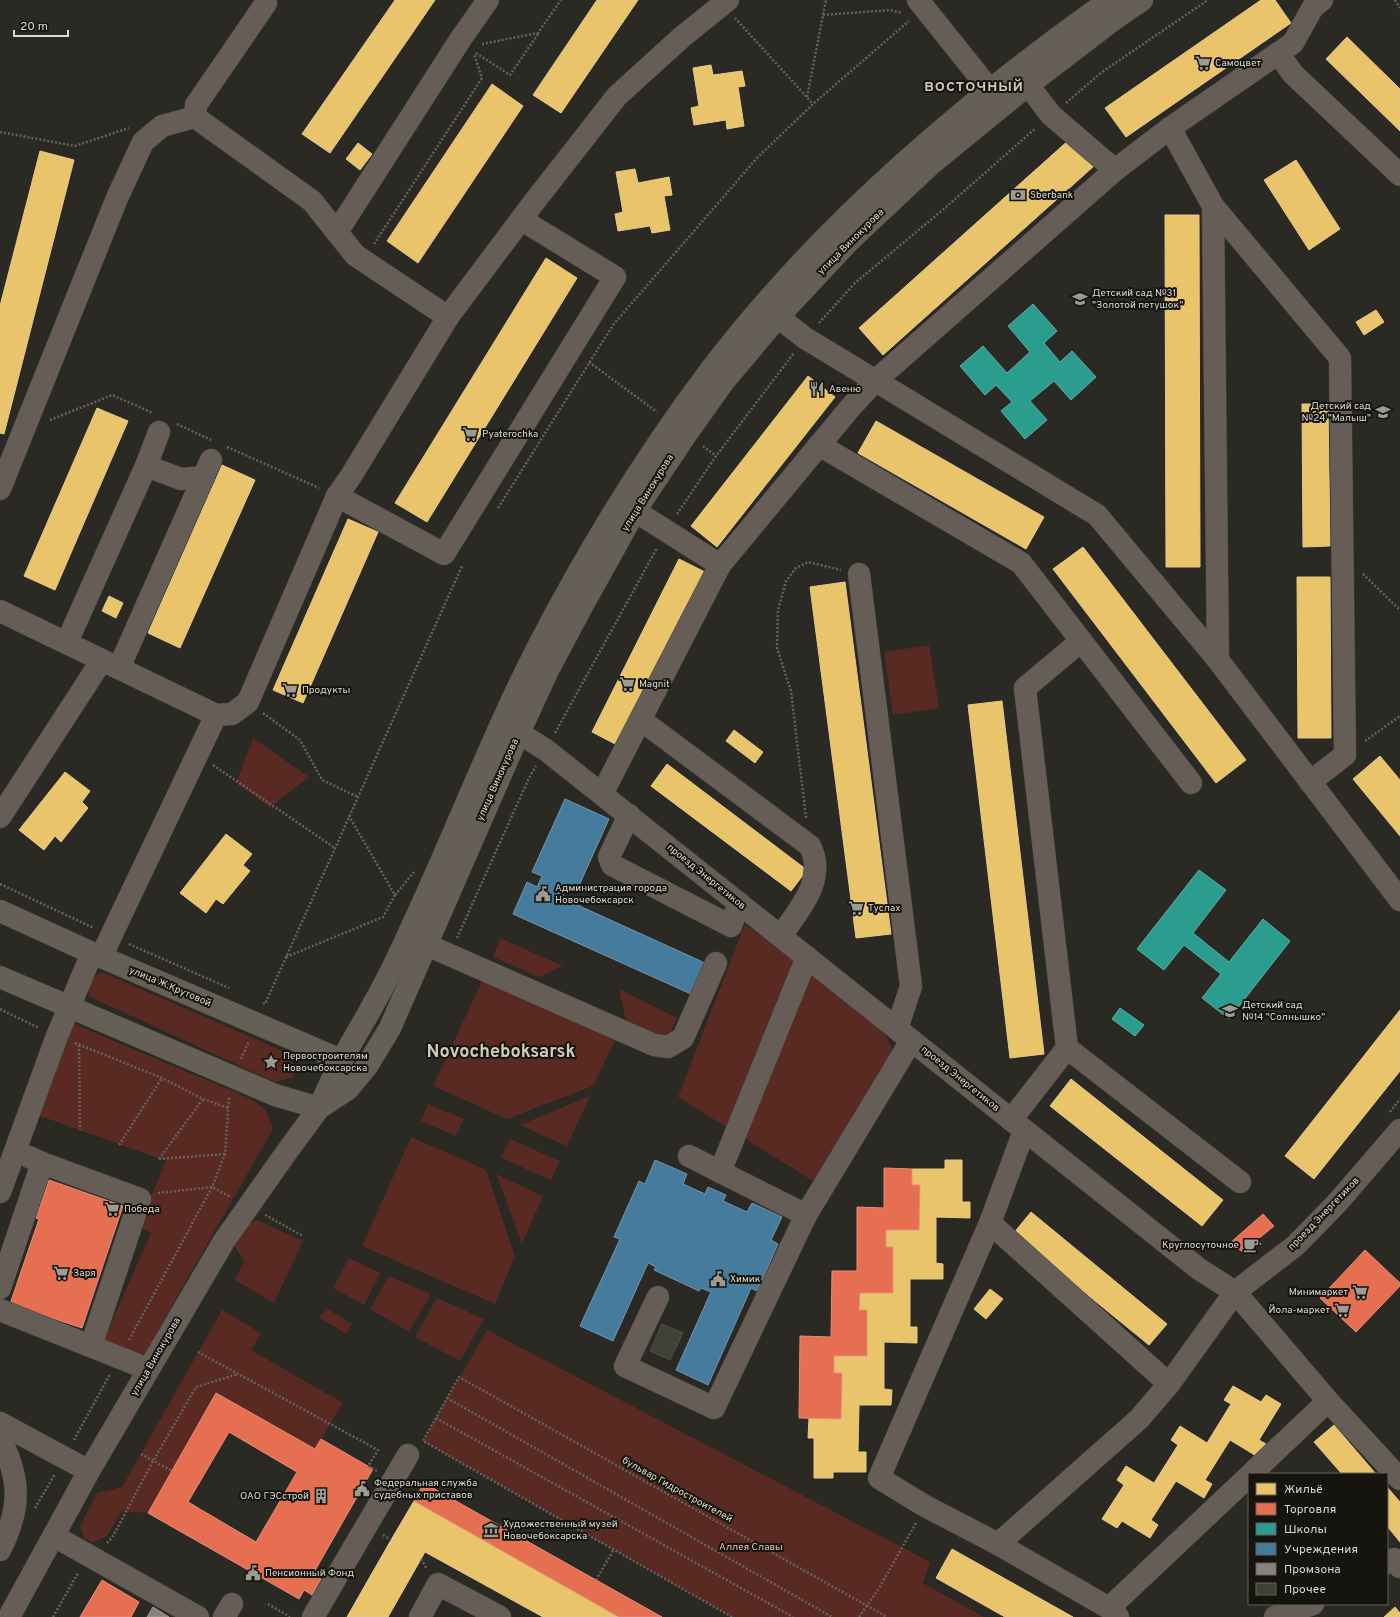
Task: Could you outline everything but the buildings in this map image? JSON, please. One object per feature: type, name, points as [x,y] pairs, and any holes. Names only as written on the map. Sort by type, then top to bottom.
[{"type":"main road","name":"улица Винокурова","points":[[319,1108],[348,1089],[367,1066],[390,1028],[427,945],[509,729],[560,605],[628,506],[672,423],[710,371],[771,311],[821,242],[866,198],[923,146],[996,98],[1070,28],[1110,0]]},
{"type":"main road","name":"улица Винокурова","points":[[996,98],[1028,85],[1113,20],[1142,0]]},
{"type":"main road","name":"улица Винокурова","points":[[319,1108],[341,1060],[376,1001],[439,867],[509,729]]},
{"type":"main road","name":"улица Ж.Крутовой","points":[[0,911],[96,955],[341,1060]]},
{"type":"main road","points":[[0,977],[69,1008],[275,1095],[319,1108]]},
{"type":"street","points":[[337,232],[460,40],[488,0]]},
{"type":"street","points":[[602,794],[720,565],[850,408],[875,381],[1115,170],[1170,128],[1293,43],[1313,7],[1322,0]]},
{"type":"street","points":[[0,611],[216,715],[232,714],[248,702],[337,496],[351,476],[448,317],[617,96],[682,37],[725,2]]},
{"type":"street","points":[[195,117],[196,105],[266,3]]},
{"type":"street","points":[[919,8],[996,98]]},
{"type":"street","points":[[1278,53],[1293,74],[1400,175]]},
{"type":"street","points":[[1028,85],[1051,115],[1115,170]]},
{"type":"street","points":[[195,117],[312,201],[355,255],[448,317]]},
{"type":"street","points":[[0,489],[117,198],[143,142],[162,126],[195,117]]},
{"type":"street","points":[[1170,128],[1213,206],[1340,358],[1346,755],[1310,782]]},
{"type":"street","points":[[1213,206],[1218,660]]},
{"type":"street","points":[[337,496],[444,554],[615,276],[522,220]]},
{"type":"street","points":[[771,311],[805,338],[1097,515],[1218,660],[1400,900]]},
{"type":"street","points":[[67,642],[146,466],[159,432]]},
{"type":"street","points":[[819,445],[1021,563],[1191,782]]},
{"type":"street","points":[[0,817],[111,664],[207,468],[181,479],[146,466]]},
{"type":"street","points":[[628,506],[720,565]]},
{"type":"street","points":[[658,1297],[625,1366],[714,1408],[806,1215],[904,1035],[910,986],[859,574]]},
{"type":"street","points":[[1082,641],[1025,688],[1067,1048],[1018,1126],[990,1223],[879,1478],[926,1506],[998,1544],[1114,1612],[1248,1477]]},
{"type":"street","points":[[0,1192],[57,1036],[69,1008],[96,955],[111,936],[216,715]]},
{"type":"street","points":[[641,720],[810,846],[814,855],[814,882],[810,894],[781,936]]},
{"type":"street","name":"проезд Энергетиков","points":[[509,729],[546,750],[1199,1269],[1235,1292],[1275,1263],[1310,1231],[1337,1203],[1393,1124]]},
{"type":"street","points":[[629,815],[609,857],[612,865],[731,926],[739,903]]},
{"type":"street","points":[[427,945],[654,1045],[668,1047],[683,1038],[716,963]]},
{"type":"street","points":[[720,1172],[807,957]]},
{"type":"street","points":[[1067,1048],[1240,1182]]},
{"type":"street","name":"улица Винокурова","points":[[9,1617],[89,1471],[224,1241],[319,1108]]},
{"type":"street","points":[[15,1152],[140,1198],[91,1346]]},
{"type":"street","points":[[688,1156],[806,1215]]},
{"type":"street","points":[[0,1288],[42,1163]]},
{"type":"street","points":[[990,1223],[1169,1384]]},
{"type":"street","points":[[998,1544],[1139,1419],[1169,1384],[1235,1292],[1328,1401],[1400,1479]]},
{"type":"street","points":[[0,1310],[148,1369]]},
{"type":"street","points":[[1252,1473],[1328,1401]]},
{"type":"street","points":[[0,1423],[89,1471]]},
{"type":"street","points":[[0,1438],[14,1473],[16,1491],[14,1513],[8,1533],[0,1550]]},
{"type":"street","points":[[313,1617],[408,1455]]},
{"type":"street","points":[[54,1536],[198,1617]]},
{"type":"street","points":[[1388,1563],[1394,1560],[1400,1567]]},
{"type":"street","points":[[420,1617],[438,1584],[500,1617]]},
{"type":"street","points":[[1275,1617],[1310,1605]]},
{"type":"path","points":[[363,260],[482,78],[473,51],[510,76],[561,0]]},
{"type":"path","points":[[807,97],[826,0]]},
{"type":"path","points":[[1062,106],[1102,72],[1208,0]]},
{"type":"path","points":[[1395,0],[1400,8]]},
{"type":"path","points":[[725,2],[813,104]]},
{"type":"path","points":[[823,15],[919,8]]},
{"type":"path","points":[[494,514],[613,325],[752,164],[813,104],[919,8]]},
{"type":"path","points":[[460,40],[471,46],[538,33]]},
{"type":"path","points":[[815,327],[855,283],[945,208],[1041,124]]},
{"type":"path","points":[[0,132],[75,146],[136,125]]},
{"type":"path","points":[[589,362],[658,412]]},
{"type":"path","points":[[699,443],[716,456]]},
{"type":"path","points":[[1343,554],[1400,610]]},
{"type":"path","points":[[258,1001],[265,1004],[465,560]]},
{"type":"path","points":[[810,846],[791,691],[777,648],[778,610],[786,581],[796,568],[808,562],[859,574]]},
{"type":"path","points":[[248,702],[300,740],[322,780],[358,796]]},
{"type":"path","points":[[1346,755],[1400,716]]},
{"type":"path","points":[[198,754],[335,848]]},
{"type":"path","points":[[450,955],[529,778],[539,762]]},
{"type":"path","points":[[349,816],[395,895]]},
{"type":"path","points":[[286,957],[383,917],[395,895],[415,870]]},
{"type":"path","points":[[0,884],[111,936],[230,989]]},
{"type":"path","points":[[0,1009],[57,1036],[162,1078],[203,1099],[228,1108]]},
{"type":"path","points":[[239,1065],[251,1037]]},
{"type":"path","points":[[79,1045],[80,1130]]},
{"type":"path","points":[[119,1145],[162,1078]]},
{"type":"path","points":[[64,1457],[120,1358],[212,1187],[225,1154],[229,1096]]},
{"type":"path","points":[[203,1099],[159,1159],[225,1154]]},
{"type":"path","points":[[1393,1124],[1400,1100]]},
{"type":"path","points":[[140,1198],[152,1194],[212,1187],[303,1236]]},
{"type":"path","points":[[198,1352],[378,1450],[368,1466],[393,1479]]},
{"type":"path","points":[[53,1617],[81,1568],[112,1538],[153,1461],[196,1387],[238,1374]]},
{"type":"path","name":"бульвар Гидростроителей","points":[[447,1398],[459,1377],[887,1617]]},
{"type":"path","points":[[732,1617],[423,1441],[447,1398],[832,1617]]},
{"type":"path","points":[[436,1418],[793,1617]]},
{"type":"path","points":[[141,1454],[172,1471]]},
{"type":"path","points":[[859,1617],[878,1590],[926,1506]]},
{"type":"path","points":[[596,1580],[614,1549]]},
{"type":"path","points":[[268,1604],[290,1617]]},
{"type":"green space","points":[[929,645],[939,708],[893,715],[884,652]]},
{"type":"green space","points":[[253,738],[309,777],[270,807],[236,783]]},
{"type":"green space","points":[[745,924],[882,1027],[894,1053],[826,1165],[813,1181],[678,1097]]},
{"type":"green space","points":[[500,938],[563,966],[539,977],[493,957]]},
{"type":"green space","points":[[104,973],[287,1053],[296,1068],[292,1078],[275,1082],[90,997],[88,987],[97,974]]},
{"type":"green space","points":[[484,977],[617,1037],[593,1086],[507,1119],[433,1086]]},
{"type":"green space","points":[[619,989],[677,1018],[670,1033],[662,1038],[626,1021]]},
{"type":"green space","points":[[74,1024],[249,1098],[266,1110],[273,1129],[142,1358],[103,1342],[151,1233],[136,1227],[166,1161],[35,1114],[66,1028]]},
{"type":"green space","points":[[590,1096],[567,1146],[520,1125]]},
{"type":"green space","points":[[428,1104],[464,1119],[456,1136],[421,1121]]},
{"type":"green space","points":[[411,1137],[486,1170],[515,1256],[495,1304],[362,1246]]},
{"type":"green space","points":[[510,1139],[560,1161],[551,1180],[501,1158]]},
{"type":"green space","points":[[496,1174],[543,1196],[522,1244]]},
{"type":"green space","points":[[257,1220],[303,1241],[274,1303],[235,1280],[244,1261],[231,1240],[239,1228]]},
{"type":"green space","points":[[349,1258],[380,1273],[364,1305],[333,1288]]},
{"type":"green space","points":[[389,1276],[431,1294],[409,1332],[370,1309]]},
{"type":"green space","points":[[437,1298],[484,1319],[460,1361],[415,1337]]},
{"type":"green space","points":[[326,1308],[352,1324],[346,1334],[320,1318]]},
{"type":"green space","points":[[222,1310],[261,1333],[251,1350],[343,1403],[315,1449],[216,1393],[148,1513],[122,1511],[107,1536],[92,1543],[84,1538],[80,1526],[97,1493],[122,1487]]},
{"type":"green space","name":"Аллея Славы","points":[[487,1330],[930,1562],[923,1583],[984,1617],[732,1617],[423,1441]]},
{"type":"place","name":"Самоцвет","points":[[1203,63]]},
{"type":"place","name":"Sberbank","points":[[1018,195]]},
{"type":"place","name":"Детский сад №31 \"Золотой петушок\"","points":[[1080,299]]},
{"type":"place","name":"Авеню","points":[[817,389]]},
{"type":"place","name":"Детский сад №24 \"Малыш\"","points":[[1383,412]]},
{"type":"place","name":"Pyaterochka","points":[[470,434]]},
{"type":"place","name":"Magnit","points":[[627,684]]},
{"type":"place","name":"Продукты","points":[[290,690]]},
{"type":"place","name":"Администрация города Новочебоксарск","points":[[543,894]]},
{"type":"place","name":"Туслах","points":[[856,908]]},
{"type":"place","name":"Детский сад №14 \"Солнышко\"","points":[[1230,1011]]},
{"type":"place","name":"Первостроителям Новочебоксарска","points":[[271,1062]]},
{"type":"place","name":"Победа","points":[[112,1209]]},
{"type":"place","name":"Круглосуточное","points":[[1251,1245]]},
{"type":"place","name":"Заря","points":[[61,1273]]},
{"type":"place","name":"Химик","points":[[718,1279]]},
{"type":"place","name":"Минимаркет","points":[[1360,1292]]},
{"type":"place","name":"Йола-маркет","points":[[1342,1310]]},
{"type":"place","name":"Федеральная служба судебных приставов","points":[[362,1489]]},
{"type":"place","name":"ОАО ГЭСстрой","points":[[321,1496]]},
{"type":"place","name":"Художественный музей Новочебоксарска","points":[[491,1530]]},
{"type":"place","name":"Пенсионный Фонд","points":[[253,1573]]},
{"type":"district","name":"ВОСТОЧНЫЙ","points":[[974,87]]},
{"type":"district","name":"Novocheboksarsk","points":[[501,1052]]}]
